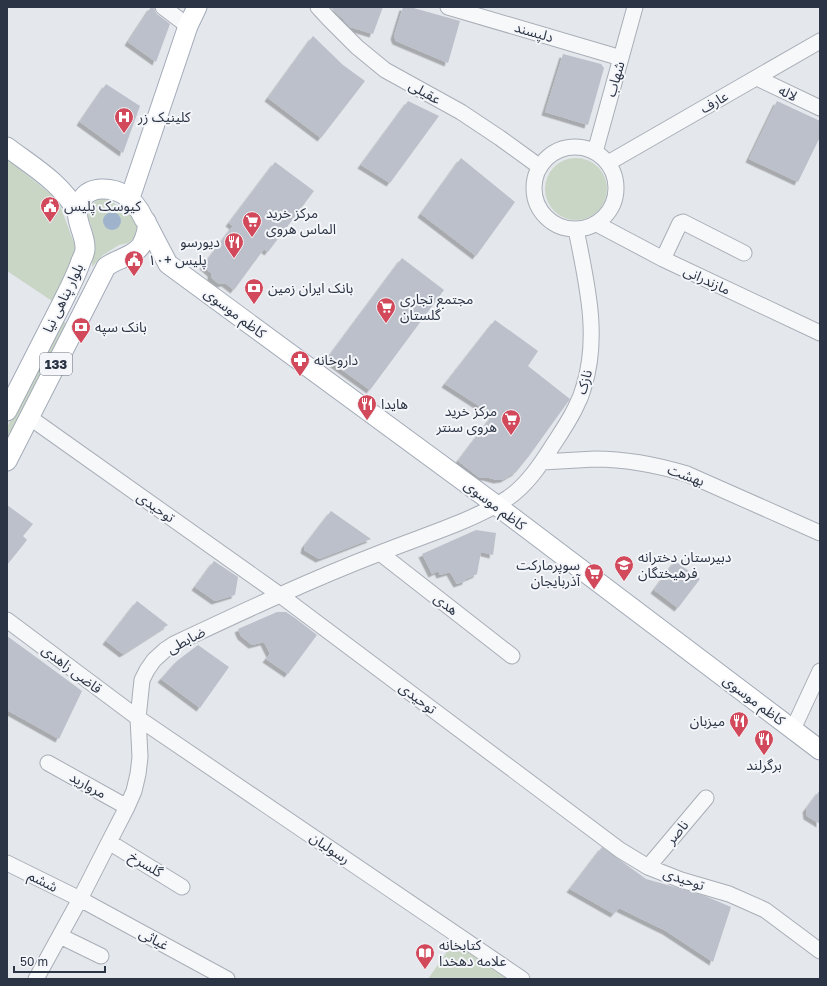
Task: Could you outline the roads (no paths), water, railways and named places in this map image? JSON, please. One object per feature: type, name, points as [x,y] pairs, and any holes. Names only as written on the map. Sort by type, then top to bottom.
[{"type":"main road","points":[[188,26],[191,7]]},
{"type":"main road","points":[[130,198],[188,26],[197,7]]},
{"type":"main road","points":[[7,147],[57,185],[72,203],[77,212]]},
{"type":"main road","points":[[57,185],[78,188],[102,188],[117,191],[130,198],[140,209],[147,224]]},
{"type":"main road","points":[[77,212],[82,199],[90,192],[102,188]]},
{"type":"main road","name":"بلوار پناهی نیا","points":[[8,405],[73,282],[78,269],[85,249],[77,212]]},
{"type":"main road","name":"بلوار پناهی نیا","points":[[7,461],[106,267],[112,262],[127,256],[138,249],[145,238],[147,224]]},
{"type":"main road","name":"کاظم موسوی","points":[[147,224],[168,264],[496,505],[820,750]]},
{"type":"street","points":[[164,7],[188,26]]},
{"type":"street","name":"عقیلی","points":[[318,7],[357,47],[385,70],[461,112],[540,167]]},
{"type":"street","name":"دلپسند","points":[[448,7],[621,58]]},
{"type":"street","name":"شهاب","points":[[595,152],[635,7]]},
{"type":"street","name":"عارف","points":[[608,163],[820,41]]},
{"type":"street","name":"لاله","points":[[757,78],[820,108]]},
{"type":"street","points":[[570,147],[583,148],[595,152],[608,163],[614,175],[617,189],[614,203],[607,214],[597,224],[589,227],[567,229],[555,224],[545,216],[538,205],[534,193],[535,180],[540,167],[548,158],[558,151],[570,147]]},
{"type":"street","points":[[663,260],[680,223],[683,222],[744,253]]},
{"type":"street","name":"مازندرانی","points":[[597,224],[663,260],[820,333]]},
{"type":"street","name":"نازک","points":[[496,505],[509,498],[519,490],[542,462],[566,426],[579,402],[589,365],[591,321],[590,303],[576,229]]},
{"type":"street","name":"توحیدی","points":[[29,417],[280,595],[620,850],[648,867],[681,880],[729,894],[765,910],[820,951]]},
{"type":"street","name":"بهشت","points":[[542,462],[596,459],[647,464],[668,468],[687,474],[820,533]]},
{"type":"street","name":"ضابطی","points":[[36,979],[80,900],[134,791],[140,757],[138,718],[142,680],[154,660],[174,644],[280,595],[380,553],[467,519],[496,505]]},
{"type":"street","name":"هدی","points":[[380,553],[512,656]]},
{"type":"street","name":"قاضی زاهدی","points":[[7,620],[138,718]]},
{"type":"street","points":[[793,729],[820,671]]},
{"type":"street","name":"رسولیان","points":[[138,718],[522,979]]},
{"type":"street","name":"مروارید","points":[[48,764],[127,807]]},
{"type":"street","name":"ناصر","points":[[648,867],[706,798]]},
{"type":"street","name":"گلسرخ","points":[[109,842],[182,886]]},
{"type":"street","name":"ششم","points":[[7,863],[80,900]]},
{"type":"street","name":"غیاثی","points":[[80,900],[227,979]]},
{"type":"street","points":[[60,936],[101,956]]},
{"type":"water","points":[[112,212],[118,215],[121,221],[118,227],[112,230],[106,227],[103,221],[106,215]]},
{"type":"place","name":"کلینیک زر","points":[[124,134]]},
{"type":"place","name":"کیوسک پلیس","points":[[50,223]]},
{"type":"place","name":"مرکز خرید الماس هروی","points":[[252,238]]},
{"type":"place","name":"دیورسو","points":[[234,259]]},
{"type":"place","name":"پلیس +۱۰","points":[[134,277]]},
{"type":"place","name":"بانک ایران زمین","points":[[254,305]]},
{"type":"place","name":"مجتمع تجاری گلستان","points":[[386,324]]},
{"type":"place","name":"بانک سپه","points":[[81,344]]},
{"type":"place","name":"داروخانه","points":[[300,377]]},
{"type":"place","name":"هایدا","points":[[367,421]]},
{"type":"place","name":"مرکز خرید هروی سنتر","points":[[511,436]]},
{"type":"place","name":"دبیرستان دخترانه فرهیختگان","points":[[624,582]]},
{"type":"place","name":"سوپرمارکت آذربایجان","points":[[594,590]]},
{"type":"place","name":"میزبان","points":[[739,738]]},
{"type":"place","name":"برگرلند","points":[[764,756]]},
{"type":"place","name":"کتابخانه علامه دهخدا","points":[[425,970]]}]
